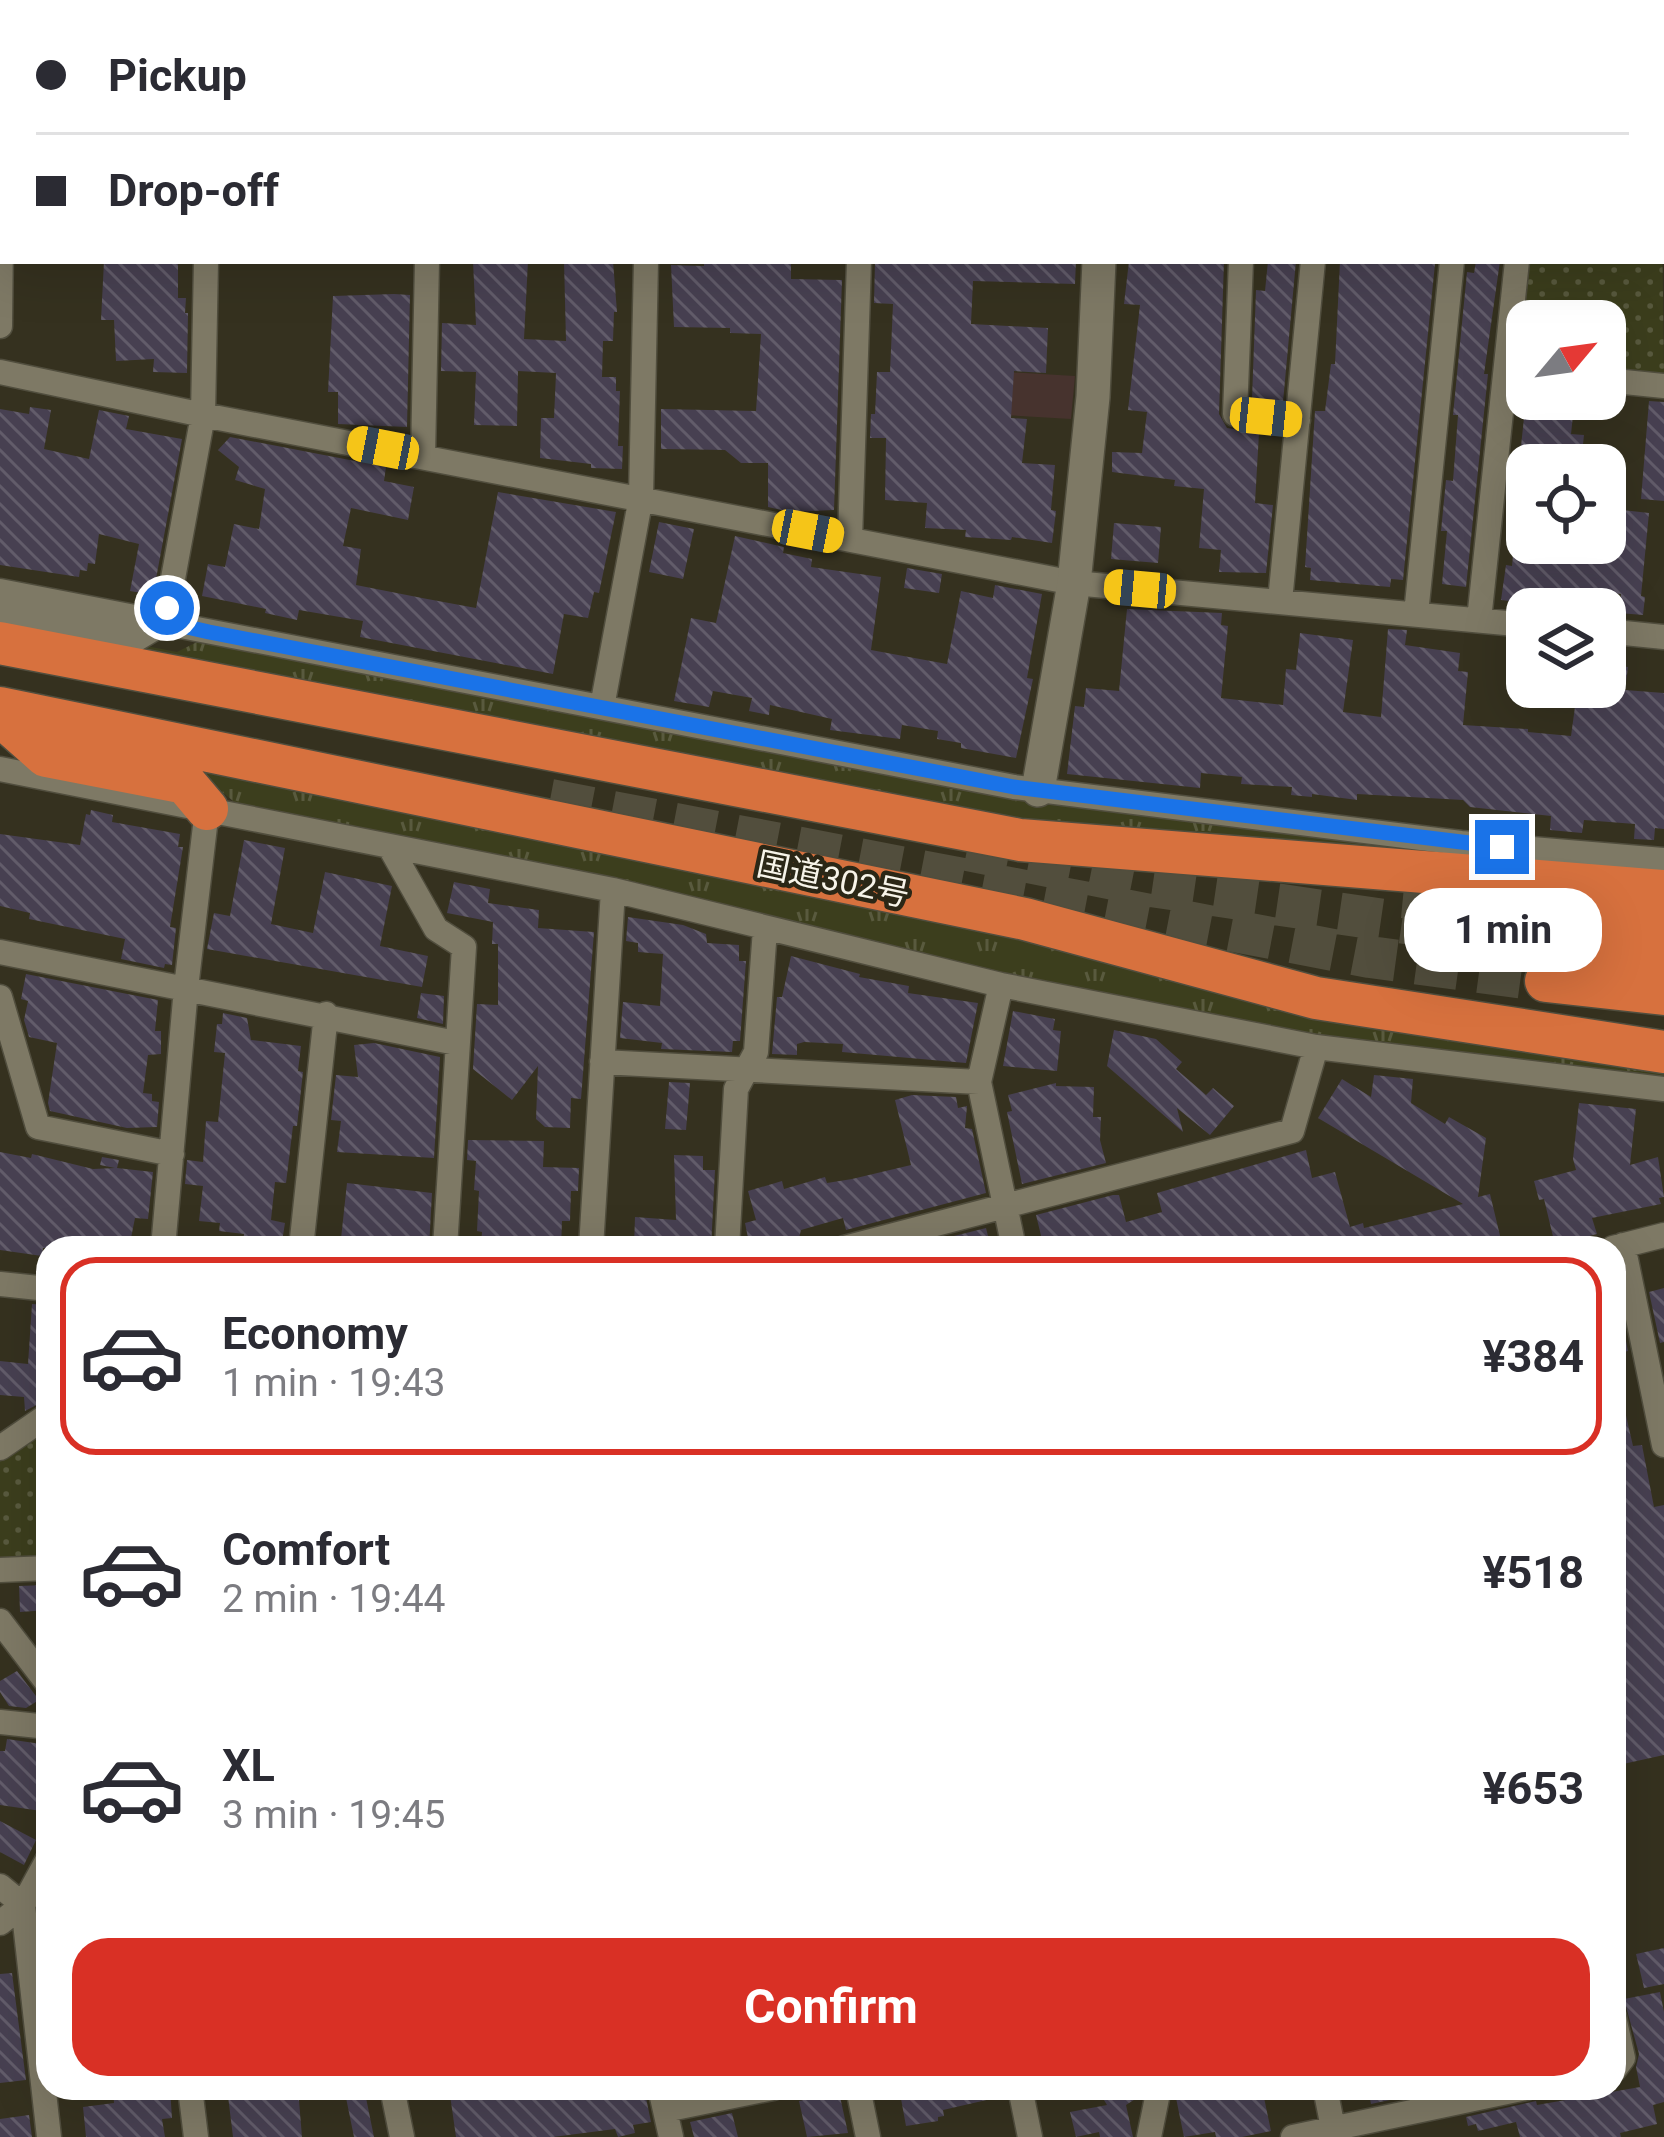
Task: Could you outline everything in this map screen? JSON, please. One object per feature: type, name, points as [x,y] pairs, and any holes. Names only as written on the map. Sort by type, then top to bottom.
[{"type":"highway","points":[[0,643],[1020,841],[1664,891]]},
{"type":"highway","points":[[0,712],[46,756],[184,783],[207,809]]},
{"type":"highway","name":"国道302号","points":[[0,712],[1025,919],[1316,998],[1664,1052]]},
{"type":"highway","points":[[1550,962],[1664,922]]},
{"type":"highway","points":[[1550,962],[1664,957]]},
{"type":"highway","points":[[1550,962],[1664,994]]},
{"type":"highway","points":[[1550,962],[1664,1025]]},
{"type":"street","points":[[0,326],[1,264]]},
{"type":"street","points":[[0,613],[134,640],[165,622],[203,415],[206,264]]},
{"type":"street","points":[[423,456],[427,264]]},
{"type":"street","points":[[602,707],[641,497],[646,264]]},
{"type":"street","points":[[850,539],[859,264]]},
{"type":"street","points":[[1038,790],[1074,583],[1093,397],[1099,264]]},
{"type":"street","points":[[1241,264],[1235,414],[1298,421]]},
{"type":"street","points":[[1280,601],[1313,264]]},
{"type":"street","points":[[1416,614],[1452,264]]},
{"type":"street","points":[[1517,264],[1517,300]]},
{"type":"street","points":[[0,371],[203,415],[1074,583],[1506,623]]},
{"type":"street","points":[[1626,382],[1664,386]]},
{"type":"street","points":[[1480,620],[1510,420]]},
{"type":"street","points":[[0,591],[1038,790],[1461,843],[1664,860]]},
{"type":"street","points":[[1626,633],[1664,637]]},
{"type":"street","points":[[0,769],[613,890],[1001,985],[1316,1047],[1664,1088]]},
{"type":"street","points":[[165,1236],[207,809]]},
{"type":"street","points":[[391,849],[436,929],[464,947],[446,1236]]},
{"type":"street","points":[[592,1236],[613,890]]},
{"type":"street","points":[[728,1236],[736,1089],[756,1052],[765,929]]},
{"type":"street","points":[[0,952],[456,1043]]},
{"type":"street","points":[[1001,985],[979,1082],[1011,1236]]},
{"type":"street","points":[[0,997],[38,1127],[172,1154]]},
{"type":"street","points":[[302,1236],[326,1014]]},
{"type":"street","points":[[891,1236],[1292,1131],[1316,1047]]},
{"type":"street","points":[[602,1062],[979,1082]]},
{"type":"street","points":[[1626,1245],[1664,1235]]},
{"type":"street","points":[[1626,1281],[1664,1444]]},
{"type":"street","points":[[0,1284],[36,1288]]},
{"type":"street","points":[[0,1448],[12,1431]]},
{"type":"street","points":[[0,1570],[36,1568]]},
{"type":"street","points":[[0,1621],[36,1668]]},
{"type":"street","points":[[0,1722],[36,1726]]},
{"type":"street","points":[[0,1923],[23,1905],[36,1881]]},
{"type":"street","points":[[0,1886],[23,1905],[36,2017]]},
{"type":"street","points":[[46,2100],[50,2137]]},
{"type":"street","points":[[191,2100],[196,2137]]},
{"type":"street","points":[[394,2100],[402,2137]]},
{"type":"street","points":[[665,2121],[720,2100]]},
{"type":"street","points":[[860,2100],[868,2137]]},
{"type":"street","points":[[1022,2100],[1030,2137]]},
{"type":"street","points":[[1149,2137],[1157,2100]]},
{"type":"street","points":[[1327,2100],[1333,2128]]},
{"type":"street","points":[[1293,2137],[1333,2128],[1371,2129],[1450,2100]]},
{"type":"shaded area","points":[[973,370],[1075,376],[1071,419],[971,413]]},
{"type":"green space","points":[[1527,264],[1663,264],[1664,376],[1626,373],[1626,300],[1523,300]]},
{"type":"green space","points":[[0,618],[177,652],[201,640],[601,714],[1664,877],[1072,827],[932,808],[0,629]]},
{"type":"green space","points":[[53,742],[912,913],[1151,974],[1664,1068],[1664,1082],[1309,1039],[1037,985],[238,805],[203,782]]},
{"type":"green space","points":[[36,1430],[36,1560],[0,1562],[0,1454]]},
{"type":"building","points":[[104,264],[178,264],[178,298],[186,298],[188,313],[187,373],[153,372],[154,359],[116,361],[114,320],[101,320]]},
{"type":"building","points":[[473,264],[528,264],[524,339],[566,341],[564,264],[613,264],[617,312],[613,341],[603,341],[602,377],[616,377],[616,391],[620,391],[622,469],[540,458],[541,418],[554,418],[556,373],[518,371],[517,426],[474,425],[476,372],[441,371],[442,323],[476,325]]},
{"type":"building","points":[[791,264],[791,279],[842,280],[834,510],[790,512],[768,507],[768,463],[741,463],[725,450],[661,449],[661,409],[756,411],[761,334],[674,327],[671,265]]},
{"type":"building","points":[[875,264],[1076,264],[1075,284],[973,281],[971,324],[1048,328],[1046,373],[1014,371],[1011,418],[1027,419],[1022,463],[1055,465],[1052,543],[965,537],[966,530],[925,528],[927,503],[885,500],[886,438],[870,438],[877,372],[890,372],[893,304],[874,303]]},
{"type":"building","points":[[1129,264],[1224,264],[1219,414],[1227,428],[1259,433],[1255,503],[1273,505],[1266,573],[1219,572],[1221,550],[1199,548],[1204,489],[1112,472],[1112,452],[1142,453],[1147,412],[1128,410],[1140,305],[1124,304]]},
{"type":"building","points":[[1268,264],[1296,264],[1283,402],[1252,399],[1256,290],[1265,291]]},
{"type":"building","points":[[1340,264],[1435,264],[1403,580],[1391,579],[1390,587],[1310,580],[1311,568],[1305,567],[1315,411],[1325,411],[1331,364],[1335,364]]},
{"type":"building","points":[[1476,264],[1500,264],[1484,374],[1488,374],[1466,587],[1442,584],[1447,531],[1441,531],[1446,480],[1453,481],[1458,415],[1453,415],[1467,272],[1474,273]]},
{"type":"building","points":[[410,295],[407,427],[338,424],[338,392],[328,392],[333,296]]},
{"type":"building","points":[[1649,401],[1664,402],[1664,501],[1641,499]]},
{"type":"building","points":[[30,407],[51,410],[44,449],[89,459],[99,410],[129,416],[126,429],[182,439],[153,595],[130,591],[139,544],[99,534],[95,564],[88,563],[79,577],[0,565],[0,409],[29,414]]},
{"type":"building","points":[[1524,420],[1572,420],[1571,434],[1584,435],[1583,444],[1521,444]]},
{"type":"building","points":[[230,437],[386,467],[384,481],[414,487],[408,520],[351,508],[343,546],[361,549],[356,585],[422,598],[476,608],[498,492],[616,512],[599,593],[594,592],[588,618],[564,614],[553,674],[360,637],[363,621],[299,610],[297,620],[202,596],[208,564],[225,567],[234,524],[259,529],[265,489],[235,480],[239,467],[218,450]]},
{"type":"building","points":[[1626,510],[1649,513],[1643,615],[1626,614],[1626,588],[1506,588],[1506,601],[1501,600],[1506,565],[1626,564]]},
{"type":"building","points":[[659,522],[694,529],[683,579],[649,572]]},
{"type":"building","points":[[1114,523],[1161,527],[1158,563],[1111,559]]},
{"type":"building","points":[[735,536],[784,547],[783,553],[812,559],[811,567],[881,577],[871,650],[947,664],[961,591],[993,598],[995,585],[1042,594],[1027,678],[1033,679],[1016,758],[961,748],[961,743],[937,739],[938,731],[902,725],[900,739],[830,730],[832,719],[770,705],[769,715],[749,711],[752,698],[713,691],[709,707],[674,701],[691,618],[716,623]]},
{"type":"building","points":[[907,568],[942,574],[939,593],[904,588]]},
{"type":"building","points":[[1127,609],[1222,613],[1221,625],[1228,626],[1221,698],[1283,705],[1286,669],[1296,670],[1300,633],[1353,640],[1343,712],[1381,717],[1388,629],[1407,630],[1405,645],[1460,653],[1458,671],[1468,672],[1463,725],[1571,736],[1575,708],[1626,708],[1626,690],[1664,693],[1664,829],[1655,828],[1654,840],[1634,839],[1635,824],[1584,820],[1582,833],[1550,830],[1551,816],[1470,807],[1463,800],[1291,795],[1292,787],[1241,784],[1242,777],[1201,773],[1200,788],[1067,774],[1075,706],[1084,707],[1086,688],[1119,691]]},
{"type":"building","points":[[91,810],[113,815],[112,822],[180,834],[178,847],[183,847],[170,927],[176,928],[172,965],[164,968],[121,959],[125,939],[29,919],[30,913],[0,906],[0,834],[80,845]]},
{"type":"building","points":[[244,840],[285,848],[271,924],[313,933],[325,872],[392,886],[380,946],[428,956],[422,987],[207,949],[214,913],[230,916]]},
{"type":"building","points":[[454,882],[490,889],[488,903],[539,910],[538,928],[594,932],[581,1099],[571,1098],[570,1128],[545,1127],[536,1119],[538,1066],[512,1100],[473,1069],[477,1004],[498,1005],[498,944],[492,944],[493,922],[447,913]]},
{"type":"building","points":[[628,917],[683,925],[706,934],[707,943],[739,945],[739,961],[746,961],[740,1041],[733,1041],[732,1052],[661,1049],[662,1043],[620,1038],[623,1002],[660,1006],[663,954],[638,952],[638,943],[626,941]]},
{"type":"building","points":[[791,956],[909,986],[908,993],[978,1003],[966,1063],[842,1052],[843,1044],[804,1042],[797,1044],[797,1055],[772,1054],[777,997],[782,997]]},
{"type":"building","points":[[26,974],[158,1000],[155,1031],[161,1031],[161,1054],[148,1055],[143,1093],[159,1102],[157,1127],[127,1128],[50,1111],[57,1043],[29,1037],[24,1020],[28,1001],[21,999]]},
{"type":"building","points":[[421,993],[444,996],[443,1024],[417,1018]]},
{"type":"building","points":[[1013,1011],[1055,1019],[1053,1030],[1061,1031],[1057,1071],[1003,1066]]},
{"type":"building","points":[[223,1013],[247,1018],[251,1040],[301,1046],[297,1126],[293,1126],[286,1183],[275,1182],[271,1220],[285,1223],[283,1236],[244,1236],[219,1231],[220,1223],[199,1221],[203,1186],[185,1184],[187,1160],[203,1162],[206,1121],[218,1122],[225,1053],[214,1052],[217,1024],[222,1024]]},
{"type":"building","points":[[1114,1030],[1156,1039],[1182,1062],[1176,1069],[1206,1095],[1213,1088],[1234,1106],[1210,1135],[1177,1108],[1183,1132],[1107,1066]]},
{"type":"building","points":[[374,1043],[440,1057],[434,1158],[337,1152],[341,1121],[331,1120],[336,1075],[358,1077],[354,1045]]},
{"type":"building","points":[[1374,1075],[1413,1079],[1411,1103],[1445,1124],[1449,1117],[1486,1138],[1478,1197],[1490,1194],[1500,1236],[1041,1236],[1036,1215],[1119,1195],[1126,1222],[1162,1212],[1157,1193],[1306,1150],[1312,1178],[1335,1172],[1350,1227],[1363,1223],[1364,1228],[1463,1204],[1318,1118],[1342,1079],[1371,1097]]},
{"type":"building","points":[[669,1082],[690,1083],[686,1130],[665,1129]]},
{"type":"building","points":[[1056,1083],[1094,1087],[1093,1117],[1101,1117],[1106,1163],[1022,1184],[1007,1112],[1012,1111],[1008,1095]]},
{"type":"building","points":[[912,1095],[956,1097],[958,1108],[967,1106],[965,1128],[972,1129],[986,1193],[846,1230],[843,1218],[801,1230],[800,1236],[748,1236],[745,1223],[756,1220],[748,1191],[782,1181],[784,1189],[825,1177],[827,1183],[911,1165],[895,1100]]},
{"type":"building","points":[[1579,1103],[1636,1109],[1630,1165],[1658,1157],[1661,1204],[1592,1218],[1597,1234],[1553,1236],[1544,1199],[1539,1200],[1534,1181],[1576,1170]]},
{"type":"building","points":[[468,1140],[544,1141],[543,1167],[579,1168],[578,1191],[571,1191],[570,1221],[562,1221],[561,1236],[482,1236],[477,1231],[476,1161],[467,1160]]},
{"type":"building","points":[[0,1152],[31,1158],[32,1154],[93,1169],[115,1168],[100,1165],[102,1157],[119,1160],[117,1168],[153,1172],[148,1219],[135,1218],[131,1236],[36,1236],[36,1255],[0,1250]]},
{"type":"building","points":[[674,1155],[703,1156],[703,1170],[715,1170],[712,1236],[634,1236],[635,1217],[676,1220]]},
{"type":"building","points":[[347,1183],[432,1193],[430,1236],[341,1236]]},
{"type":"building","points":[[986,1228],[988,1236],[954,1236]]},
{"type":"building","points":[[1664,1288],[1664,1342],[1660,1343],[1649,1292]]},
{"type":"building","points":[[32,1304],[36,1304],[36,1405],[25,1411],[24,1397],[0,1395],[0,1361],[28,1364]]},
{"type":"building","points":[[1626,1415],[1633,1446],[1642,1445],[1654,1507],[1664,1505],[1664,1755],[1626,1763]]},
{"type":"building","points":[[36,1585],[36,1611],[20,1612],[19,1586]]},
{"type":"building","points":[[17,1671],[36,1702],[26,1708],[9,1706],[0,1692],[0,1681]]},
{"type":"building","points":[[7,1739],[36,1743],[36,1810],[0,1805],[0,1751],[5,1751]]},
{"type":"building","points":[[0,1821],[36,1840],[24,1865],[0,1852]]},
{"type":"building","points":[[1664,1948],[1664,1984],[1644,1988],[1636,1954]]},
{"type":"building","points":[[12,1973],[26,2080],[0,2083],[0,1974]]},
{"type":"building","points":[[1660,1992],[1664,2102],[1653,2105],[1657,2124],[1620,2133],[1621,2137],[1520,2137],[1516,2122],[1478,2131],[1476,2124],[1468,2126],[1466,2117],[1536,2101],[1537,2105],[1626,2100],[1626,2089],[1640,2087],[1639,2054],[1626,1999]]},
{"type":"building","points":[[171,2100],[172,2118],[162,2119],[165,2137],[86,2137],[83,2107]]},
{"type":"building","points":[[228,2100],[299,2100],[302,2137],[233,2137]]},
{"type":"building","points":[[346,2100],[366,2100],[374,2137],[354,2137]]},
{"type":"building","points":[[451,2100],[646,2100],[651,2122],[633,2125],[635,2133],[618,2137],[615,2129],[553,2137],[456,2137]]},
{"type":"building","points":[[841,2100],[848,2133],[807,2137],[799,2101]]},
{"type":"building","points":[[901,2100],[987,2100],[943,2110],[938,2121],[906,2126]]},
{"type":"building","points":[[1104,2100],[1134,2100],[1126,2105],[1133,2137],[1100,2137],[1099,2132],[1076,2137],[1070,2112],[1107,2105]]},
{"type":"building","points":[[1176,2100],[1265,2100],[1271,2131],[1242,2137],[1216,2137],[1215,2132],[1184,2137]]},
{"type":"building","points":[[732,2113],[738,2137],[694,2137],[690,2122]]},
{"type":"building","points":[[29,2115],[32,2137],[0,2137],[0,2119]]},
{"type":"tunnel","points":[[550,800],[1370,957],[1546,981]]},
{"type":"tunnel","points":[[967,850],[1144,885],[1549,944]]},
{"type":"tunnel","points":[[1403,897],[1556,912]]},
{"type":"route","points":[[167,608],[165,622],[209,632],[1014,787],[1502,847]]}]
